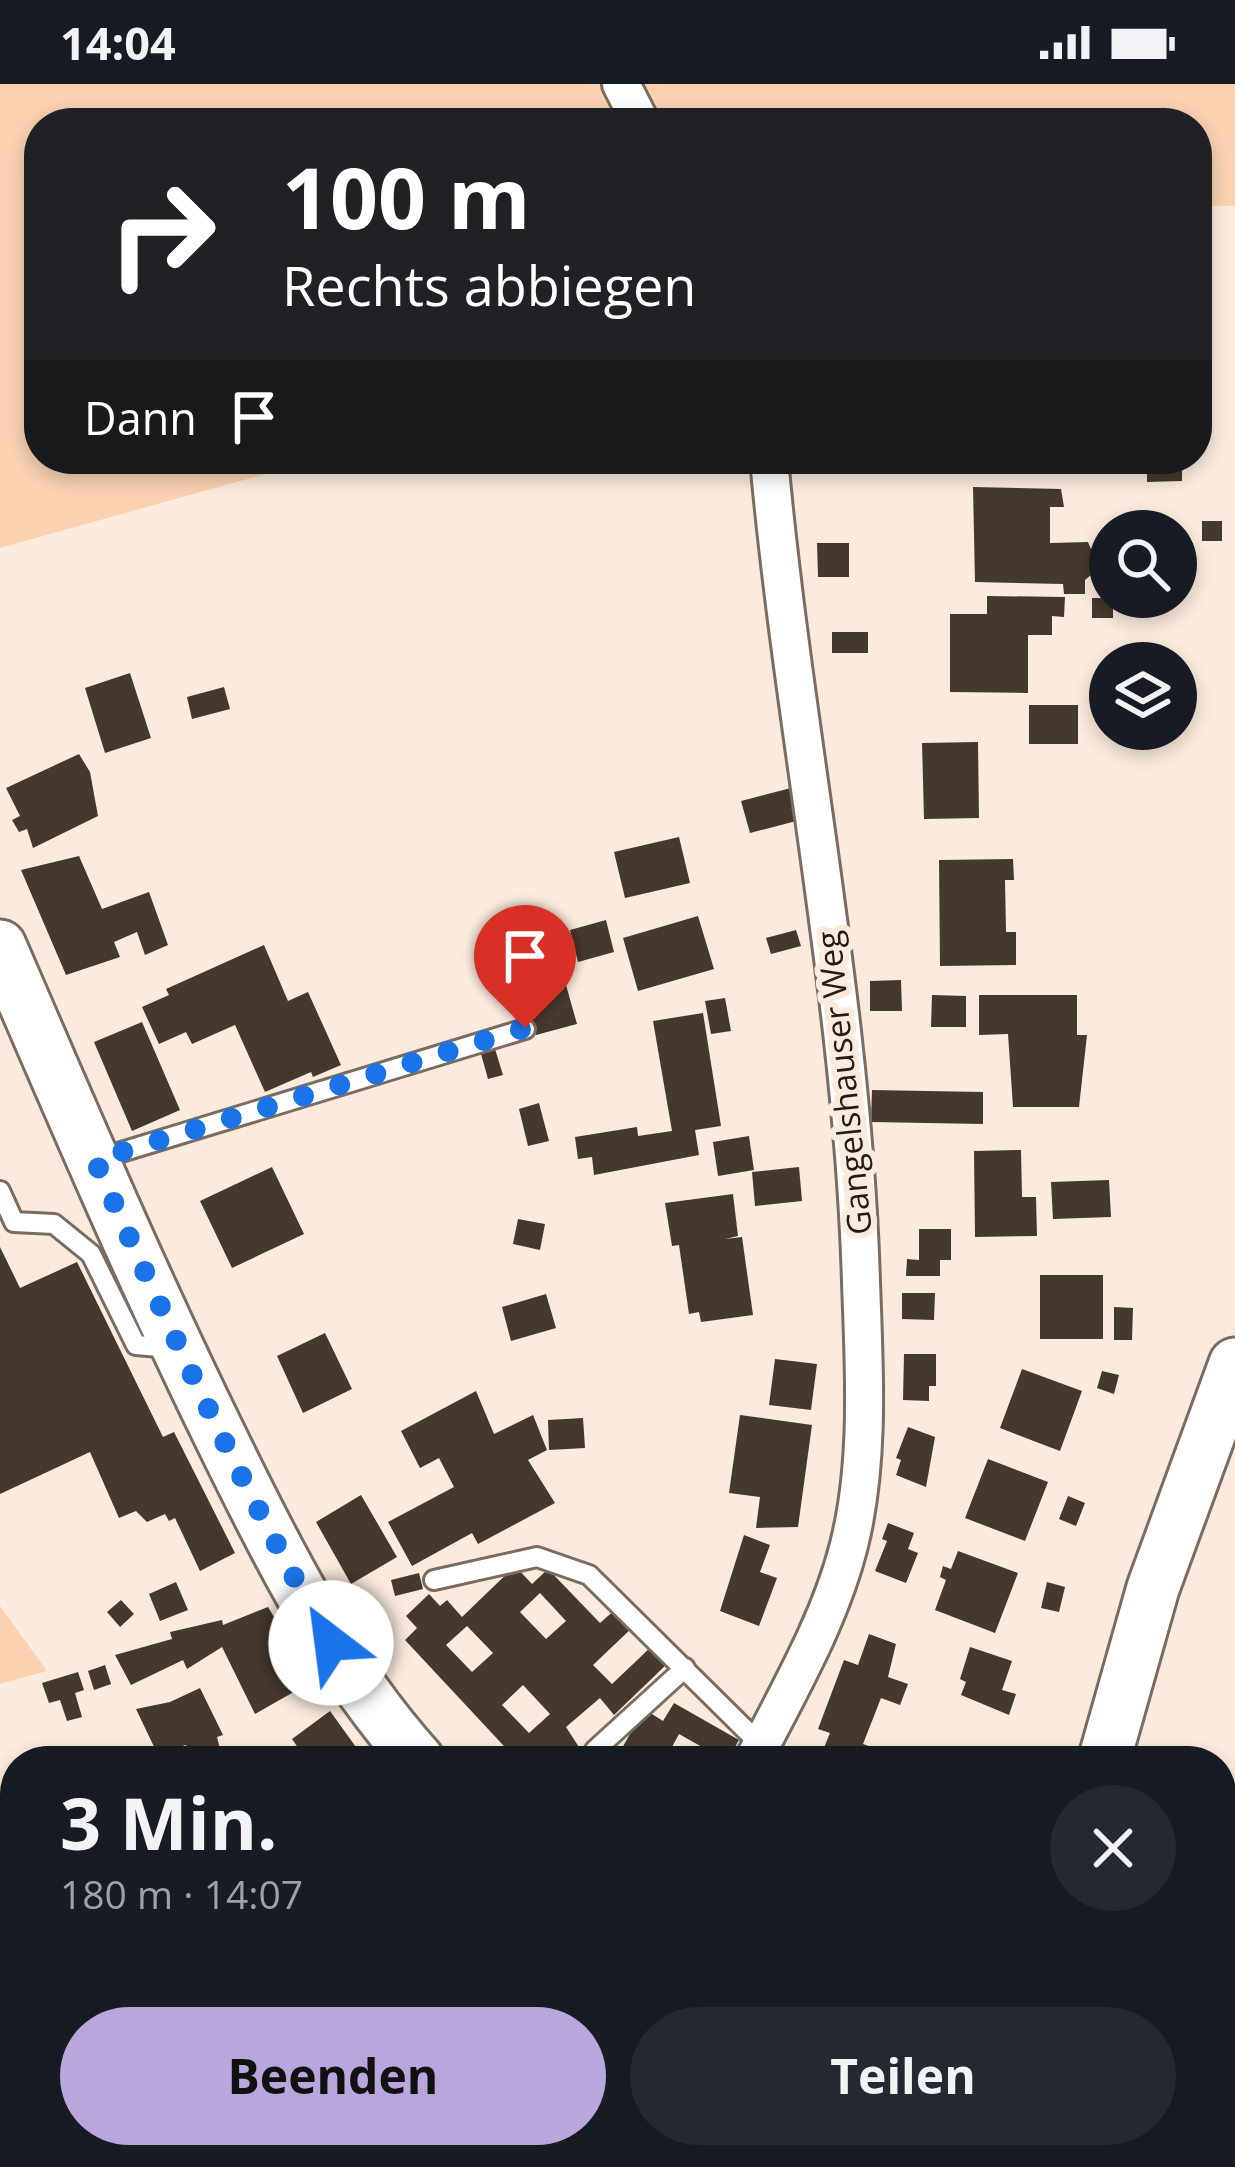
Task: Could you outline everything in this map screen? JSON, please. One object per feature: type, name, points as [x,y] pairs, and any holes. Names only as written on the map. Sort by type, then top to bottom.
[{"type":"main road","points":[[0,946],[176,1348],[266,1532],[331,1643],[407,1746]]},
{"type":"main road","points":[[1108,1746],[1153,1588],[1235,1364]]},
{"type":"street","name":"Gangelshauser Weg","points":[[761,1746],[798,1673],[849,1548],[860,1463],[862,1328],[857,1161],[771,474]]},
{"type":"lane","points":[[95,1160],[525,1028]]},
{"type":"lane","points":[[0,1191],[14,1222],[54,1224],[91,1254],[136,1346],[176,1348]]},
{"type":"lane","points":[[434,1580],[537,1557],[589,1576],[686,1668],[751,1746]]},
{"type":"lane","points":[[599,1746],[686,1668]]},
{"type":"shaded area","points":[[0,84],[1235,84],[1235,206],[1212,206],[1212,108],[24,108],[24,474],[265,474],[0,548]]},
{"type":"shaded area","points":[[0,1606],[47,1671],[0,1684]]},
{"type":"building","points":[[1147,474],[1182,474],[1182,481],[1147,482]]},
{"type":"building","points":[[973,487],[1061,489],[1064,507],[1050,507],[1050,543],[1088,542],[1085,594],[1064,594],[1063,584],[975,582]]},
{"type":"building","points":[[1202,521],[1222,521],[1222,541],[1202,541]]},
{"type":"building","points":[[817,543],[849,543],[849,577],[818,577]]},
{"type":"building","points":[[987,596],[1065,597],[1064,617],[1052,616],[1052,635],[1028,635],[1028,693],[950,692],[950,614],[987,614]]},
{"type":"building","points":[[832,632],[868,632],[868,653],[832,653]]},
{"type":"building","points":[[130,673],[151,738],[105,753],[85,688]]},
{"type":"building","points":[[224,687],[230,709],[192,719],[187,697]]},
{"type":"building","points":[[1029,705],[1078,705],[1078,744],[1029,744]]},
{"type":"building","points":[[978,742],[979,818],[924,819],[922,743]]},
{"type":"building","points":[[79,754],[90,772],[98,816],[33,848],[27,829],[19,832],[12,820],[20,816],[6,788]]},
{"type":"building","points":[[791,788],[800,820],[750,833],[741,801]]},
{"type":"building","points":[[679,837],[690,883],[625,898],[614,852]]},
{"type":"building","points":[[79,856],[102,909],[149,892],[168,945],[145,955],[137,932],[114,942],[120,957],[66,975],[21,870]]},
{"type":"building","points":[[1013,859],[1014,880],[1005,880],[1006,932],[1016,932],[1016,965],[940,966],[939,860]]},
{"type":"building","points":[[698,916],[714,969],[638,991],[623,938]]},
{"type":"building","points":[[606,920],[614,952],[578,962],[570,930]]},
{"type":"building","points":[[796,930],[801,946],[771,954],[766,938]]},
{"type":"building","points":[[264,945],[288,1001],[308,992],[341,1065],[265,1092],[235,1025],[192,1044],[186,1032],[159,1044],[142,1007],[169,995],[166,989]]},
{"type":"building","points":[[557,953],[577,1024],[536,1035],[517,964]]},
{"type":"building","points":[[901,980],[902,1011],[870,1011],[870,981]]},
{"type":"building","points":[[932,995],[966,996],[966,1027],[931,1027]]},
{"type":"building","points":[[979,995],[1077,995],[1077,1035],[1087,1035],[1079,1107],[1013,1107],[1008,1034],[979,1035]]},
{"type":"building","points":[[725,998],[731,1031],[711,1034],[705,1001]]},
{"type":"building","points":[[703,1013],[721,1126],[695,1130],[699,1155],[594,1175],[592,1157],[578,1159],[575,1137],[637,1127],[638,1136],[672,1131],[653,1021]]},
{"type":"building","points":[[142,1022],[180,1110],[132,1131],[94,1042]]},
{"type":"building","points":[[495,1049],[503,1075],[488,1079],[481,1054]]},
{"type":"building","points":[[872,1090],[983,1092],[983,1124],[871,1122]]},
{"type":"building","points":[[539,1103],[549,1141],[528,1146],[519,1109]]},
{"type":"building","points":[[749,1136],[754,1170],[718,1176],[713,1142]]},
{"type":"building","points":[[1021,1150],[1022,1197],[1036,1197],[1037,1236],[975,1237],[974,1151]]},
{"type":"building","points":[[272,1167],[304,1234],[232,1268],[200,1201]]},
{"type":"building","points":[[799,1167],[802,1201],[755,1206],[752,1172]]},
{"type":"building","points":[[1109,1180],[1111,1217],[1053,1219],[1051,1182]]},
{"type":"building","points":[[733,1194],[738,1236],[725,1239],[742,1237],[753,1315],[701,1322],[699,1312],[689,1314],[679,1245],[672,1246],[665,1203]]},
{"type":"building","points":[[518,1219],[545,1224],[540,1250],[513,1244]]},
{"type":"building","points":[[919,1229],[951,1229],[951,1260],[940,1260],[940,1276],[906,1276],[907,1259],[919,1260]]},
{"type":"building","points":[[0,1247],[20,1288],[77,1262],[163,1437],[174,1432],[235,1553],[200,1571],[175,1518],[169,1521],[165,1514],[147,1522],[136,1511],[119,1518],[90,1452],[0,1494]]},
{"type":"building","points":[[1040,1275],[1103,1275],[1103,1339],[1040,1339]]},
{"type":"building","points":[[902,1293],[935,1293],[934,1320],[902,1319]]},
{"type":"building","points":[[546,1294],[556,1328],[511,1341],[502,1307]]},
{"type":"building","points":[[1114,1307],[1133,1308],[1132,1340],[1114,1340]]},
{"type":"building","points":[[325,1333],[352,1389],[303,1413],[277,1356]]},
{"type":"building","points":[[904,1354],[936,1354],[936,1386],[929,1386],[929,1401],[903,1400]]},
{"type":"building","points":[[775,1359],[817,1364],[811,1410],[769,1405]]},
{"type":"building","points":[[1022,1369],[1082,1391],[1060,1451],[1000,1428]]},
{"type":"building","points":[[1102,1371],[1119,1375],[1114,1394],[1097,1388]]},
{"type":"building","points":[[476,1391],[494,1434],[533,1415],[547,1450],[528,1460],[555,1503],[478,1544],[472,1533],[412,1566],[388,1522],[454,1487],[439,1458],[420,1468],[401,1431]]},
{"type":"building","points":[[740,1415],[812,1425],[798,1527],[756,1528],[760,1497],[729,1493]]},
{"type":"building","points":[[583,1418],[585,1448],[549,1450],[548,1420]]},
{"type":"building","points":[[908,1427],[935,1437],[926,1487],[896,1475],[901,1460],[896,1458]]},
{"type":"building","points":[[988,1459],[1048,1482],[1025,1541],[965,1518]]},
{"type":"building","points":[[361,1495],[397,1557],[351,1584],[316,1522]]},
{"type":"building","points":[[1068,1496],[1085,1503],[1076,1526],[1059,1519]]},
{"type":"building","points":[[888,1523],[914,1533],[908,1549],[918,1553],[906,1583],[875,1571],[887,1541],[882,1539]]},
{"type":"building","points":[[744,1535],[770,1545],[760,1572],[777,1578],[759,1626],[720,1611]]},
{"type":"building","points":[[958,1551],[1018,1573],[995,1633],[935,1610],[946,1580],[940,1577],[943,1566],[951,1569]]},
{"type":"building","points":[[515,1566],[532,1584],[548,1569],[600,1623],[617,1608],[634,1626],[593,1665],[612,1684],[652,1646],[668,1663],[614,1715],[600,1698],[566,1727],[578,1746],[504,1746],[405,1640],[417,1628],[406,1616],[429,1594],[440,1606],[447,1600],[462,1617]],"holes":[[[540,1593],[566,1621],[546,1639],[520,1612]],[[467,1626],[493,1653],[472,1672],[446,1645]],[[523,1685],[550,1714],[529,1733],[502,1705]]]},
{"type":"building","points":[[419,1573],[423,1589],[395,1596],[391,1580]]},
{"type":"building","points":[[176,1582],[188,1610],[160,1621],[149,1594]]},
{"type":"building","points":[[1047,1582],[1065,1587],[1059,1612],[1041,1608]]},
{"type":"building","points":[[121,1600],[134,1614],[120,1627],[107,1612]]},
{"type":"building","points":[[268,1607],[313,1681],[255,1714],[222,1647],[187,1669],[183,1660],[131,1685],[115,1655],[172,1639],[170,1632],[222,1620],[223,1625]]},
{"type":"building","points":[[869,1634],[896,1644],[888,1677],[908,1684],[900,1705],[881,1698],[863,1744],[869,1746],[825,1746],[830,1733],[818,1729],[844,1660],[858,1665]]},
{"type":"building","points":[[970,1647],[1012,1661],[1002,1690],[1016,1694],[1009,1715],[961,1695],[966,1682],[960,1679]]},
{"type":"building","points":[[105,1665],[111,1684],[94,1690],[88,1671]]},
{"type":"building","points":[[78,1672],[84,1690],[75,1693],[82,1717],[67,1721],[60,1700],[49,1703],[42,1683]]},
{"type":"building","points":[[200,1688],[223,1735],[217,1737],[219,1746],[154,1746],[136,1709],[170,1702]]},
{"type":"building","points":[[674,1703],[739,1740],[736,1746],[700,1746],[679,1734],[672,1746],[623,1746],[644,1709],[663,1721]]},
{"type":"building","points":[[330,1711],[355,1746],[297,1746],[292,1739]]},
{"type":"route","points":[[331,1643],[266,1532],[176,1348],[95,1160],[525,1028]]}]
